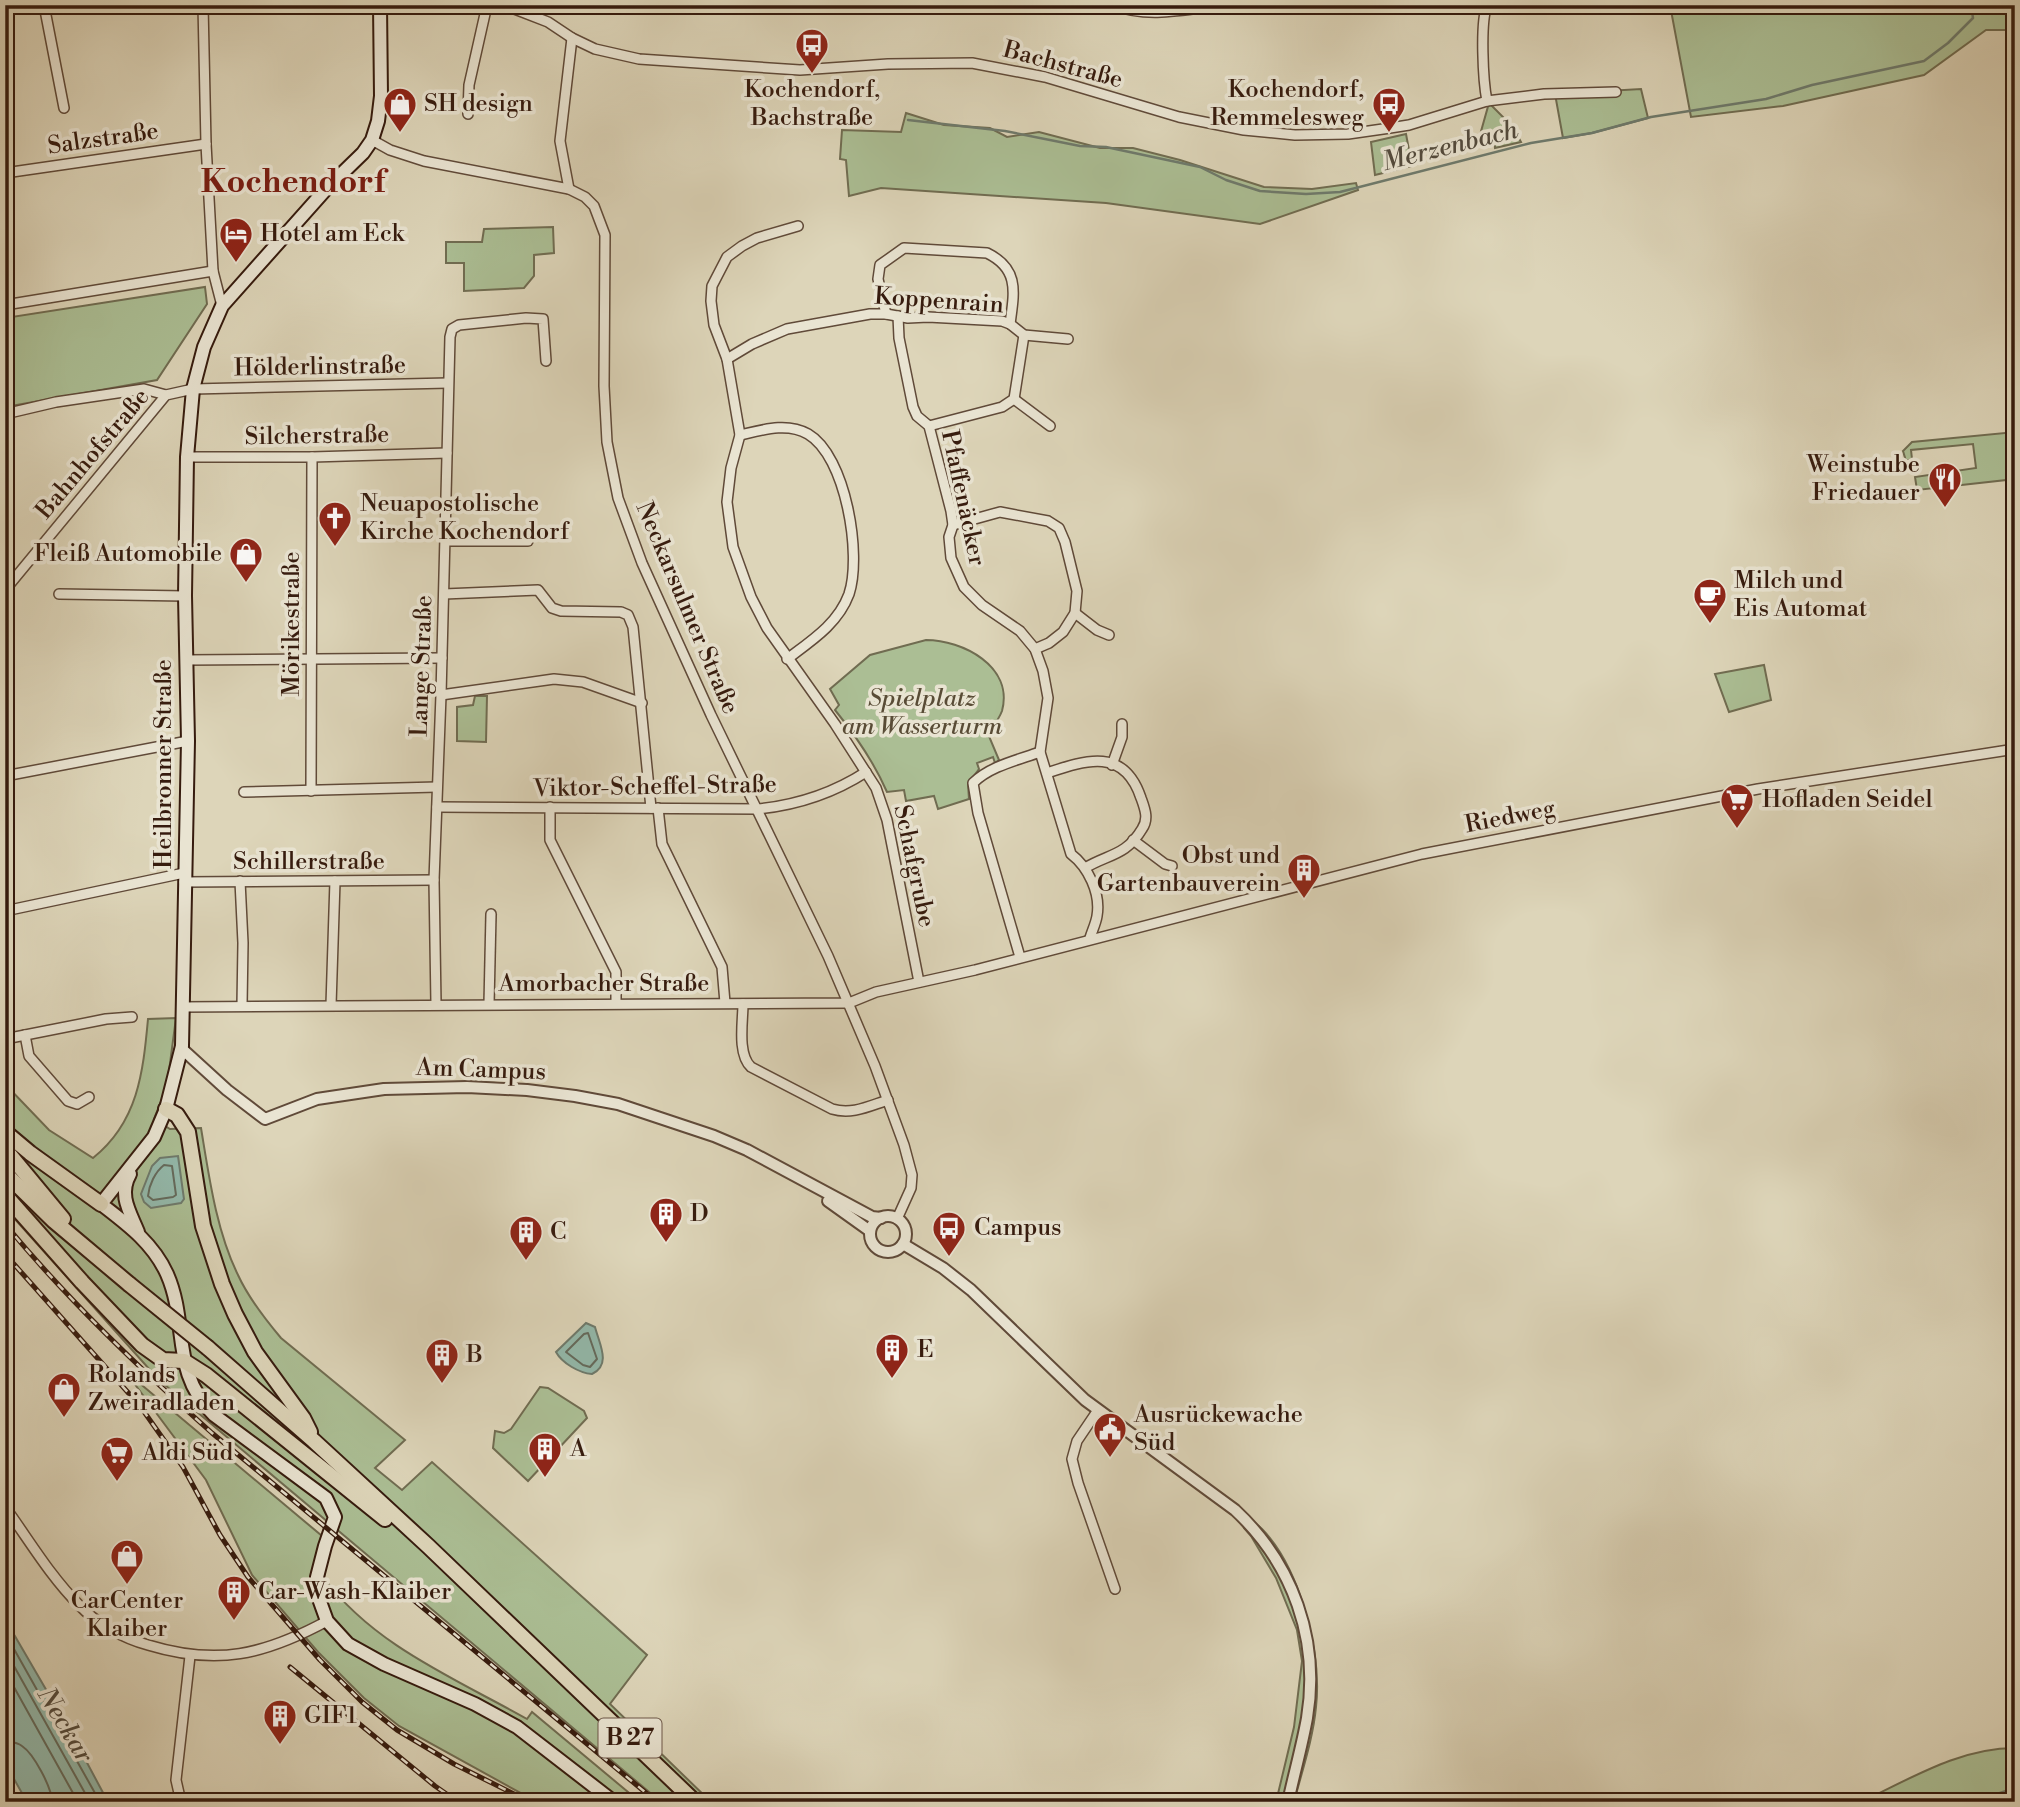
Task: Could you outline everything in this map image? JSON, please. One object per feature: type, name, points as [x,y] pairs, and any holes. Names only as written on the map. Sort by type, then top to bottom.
[{"type":"highway","points":[[166,1109],[177,1115],[188,1132],[203,1226],[235,1314],[255,1352],[303,1418],[314,1441]]},
{"type":"highway","points":[[5,1132],[101,1204]]},
{"type":"highway","name":"B 27","points":[[5,1149],[79,1240]]},
{"type":"highway","name":"B 27","points":[[5,1173],[54,1221],[208,1348],[314,1441],[428,1546],[695,1802]]},
{"type":"highway","points":[[5,1195],[142,1345],[163,1360],[184,1361],[206,1375],[384,1518],[428,1546]]},
{"type":"main road","points":[[372,140],[381,96],[380,5]]},
{"type":"main road","name":"Heilbronner Straße","points":[[101,1204],[154,1137],[166,1109],[181,1048],[188,740],[185,596],[187,457],[193,389],[204,348],[222,306],[372,140]]},
{"type":"main road","points":[[139,1234],[124,1199],[125,1182],[145,1150]]},
{"type":"main road","points":[[101,1204],[139,1234],[161,1261],[175,1299],[184,1361],[193,1390],[208,1410],[326,1497],[331,1505],[335,1517],[317,1577],[318,1595],[327,1620],[348,1644],[384,1664],[475,1704],[517,1727],[614,1802]]},
{"type":"street","points":[[44,5],[64,108]]},
{"type":"street","points":[[203,5],[206,144],[213,271],[222,306]]},
{"type":"street","points":[[468,114],[469,85],[488,5]]},
{"type":"street","name":"Bachstraße","points":[[504,5],[548,22],[572,38],[595,48],[639,59],[800,70],[888,64],[972,63],[1045,77],[1179,117],[1244,130],[1295,135],[1348,134],[1390,128],[1448,114],[1486,101],[1544,94],[1616,92]]},
{"type":"street","points":[[1114,5],[1149,12],[1223,5]]},
{"type":"street","points":[[1486,101],[1483,37],[1487,5]]},
{"type":"street","points":[[569,189],[560,141],[572,38]]},
{"type":"street","name":"Neckarsulmer Straße","points":[[372,140],[390,150],[424,161],[569,189],[585,197],[594,206],[605,235],[607,442],[618,498],[642,563],[711,715],[849,1003],[888,1100],[912,1175],[911,1188],[897,1219]]},
{"type":"street","name":"Salzstraße","points":[[5,173],[206,144]]},
{"type":"street","name":"Schafgrube","points":[[798,226],[757,238],[742,246],[727,257],[712,286],[714,325],[727,359],[740,435],[731,468],[727,502],[733,547],[751,597],[766,628],[835,724],[876,788],[887,821],[919,982]]},
{"type":"street","points":[[886,314],[878,279],[880,265],[894,254],[904,248],[987,253],[996,257],[1008,269],[1014,289],[1010,324]]},
{"type":"street","points":[[5,304],[213,271]]},
{"type":"street","name":"Koppenrain","points":[[727,359],[752,344],[787,329],[870,314],[1002,321],[1024,335],[1068,339]]},
{"type":"street","name":"Pfaffenäcker","points":[[898,316],[899,338],[913,407],[929,426],[953,525],[949,537],[951,558],[964,587],[982,605],[1020,631],[1035,649],[1043,671],[1048,698],[1040,752],[1070,854],[1089,874],[1097,900],[1098,914],[1090,938]]},
{"type":"street","name":"Lange Straße","points":[[436,1004],[434,880],[452,329],[459,325],[526,318],[543,319],[546,361]]},
{"type":"street","points":[[1014,400],[1024,335]]},
{"type":"street","name":"Hölderlinstraße","points":[[193,389],[449,383]]},
{"type":"street","points":[[5,414],[56,402],[144,389],[166,395]]},
{"type":"street","name":"Bahnhofstraße","points":[[5,590],[166,395],[193,389]]},
{"type":"street","points":[[929,426],[1002,407],[1014,400]]},
{"type":"street","points":[[1014,400],[1050,426]]},
{"type":"street","points":[[740,435],[793,428],[810,435],[827,452],[842,488],[850,519],[852,574],[849,593],[838,615],[819,636],[787,659]]},
{"type":"street","name":"Silcherstraße","points":[[187,457],[447,453]]},
{"type":"street","name":"Mörikestraße","points":[[311,791],[312,457]]},
{"type":"street","points":[[953,525],[1000,512],[1055,524],[1065,542],[1077,591],[1075,613],[1063,632],[1049,643],[1035,649]]},
{"type":"street","points":[[446,541],[528,541]]},
{"type":"street","points":[[444,594],[538,590],[552,608],[561,611],[621,611],[628,615],[633,627],[654,808],[662,845],[722,967],[726,984],[725,1003]]},
{"type":"street","points":[[59,594],[185,596]]},
{"type":"street","points":[[1075,613],[1108,635]]},
{"type":"street","points":[[186,660],[442,658]]},
{"type":"street","points":[[441,695],[554,679],[570,680],[642,703]]},
{"type":"street","points":[[1112,765],[1122,737],[1122,724]]},
{"type":"street","points":[[5,776],[188,740]]},
{"type":"street","name":"Riedweg","points":[[1020,957],[1422,854],[1758,789],[2015,749]]},
{"type":"street","points":[[1020,957],[978,813],[973,783],[996,768],[1040,752]]},
{"type":"street","points":[[1047,774],[1093,760],[1112,765],[1132,777],[1145,812],[1146,819],[1142,829],[1118,855],[1096,861],[1085,868]]},
{"type":"street","name":"Viktor-Scheffel-Straße","points":[[437,807],[758,809],[808,801],[840,789],[866,772]]},
{"type":"street","points":[[244,792],[437,787]]},
{"type":"street","points":[[550,807],[551,840],[616,972],[616,1003]]},
{"type":"street","points":[[1133,840],[1165,864],[1172,866]]},
{"type":"street","name":"Schillerstraße","points":[[5,911],[184,877],[240,881],[434,880]]},
{"type":"street","points":[[240,881],[242,1005]]},
{"type":"street","points":[[331,1005],[335,881]]},
{"type":"street","points":[[489,1004],[491,914]]},
{"type":"street","name":"Amorbacher Straße","points":[[182,1007],[849,1003],[876,992],[1020,957]]},
{"type":"street","points":[[743,1003],[743,1051],[746,1062],[751,1067],[832,1109],[843,1112],[888,1100]]},
{"type":"street","points":[[5,1039],[106,1019],[132,1017]]},
{"type":"street","points":[[25,1035],[29,1056],[68,1101],[77,1104],[89,1097]]},
{"type":"street","name":"Am Campus","points":[[181,1048],[227,1090],[265,1119],[317,1099],[384,1089],[467,1087],[527,1090],[618,1104],[693,1128],[747,1150],[872,1217],[881,1218]]},
{"type":"street","name":"Am Campus","points":[[794,1177],[870,1231]]},
{"type":"street","points":[[881,1218],[897,1219],[905,1232],[903,1244],[892,1252],[882,1251],[872,1242],[870,1231],[873,1224],[881,1218]]},
{"type":"street","points":[[903,1244],[943,1268],[971,1290],[1068,1385],[1098,1410],[1235,1510],[1276,1557],[1286,1576],[1304,1626],[1310,1668],[1307,1718],[1288,1802]]},
{"type":"street","points":[[1098,1410],[1074,1446],[1072,1459],[1115,1589]]},
{"type":"street","points":[[5,1507],[48,1570],[81,1607],[129,1639],[190,1656],[219,1656],[262,1650],[299,1636],[327,1620]]},
{"type":"street","points":[[181,1802],[176,1780],[190,1656]]},
{"type":"green space","points":[[1670,5],[2015,5],[2015,30],[1986,30],[1924,75],[1783,106],[1691,117]]},
{"type":"green space","points":[[1641,89],[1648,118],[1563,138],[1555,94]]},
{"type":"green space","points":[[1489,103],[1513,127],[1521,142],[1495,148],[1494,139],[1478,142]]},
{"type":"green space","points":[[906,113],[944,125],[990,128],[1007,137],[1039,132],[1100,148],[1133,148],[1264,187],[1312,189],[1356,183],[1358,190],[1260,224],[1106,203],[881,188],[849,196],[846,160],[840,159],[842,130],[901,132]]},
{"type":"green space","points":[[1406,134],[1412,166],[1375,175],[1371,142]]},
{"type":"green space","points":[[553,227],[554,253],[534,255],[534,276],[524,288],[464,291],[464,263],[446,263],[446,242],[482,242],[484,229]]},
{"type":"green space","points":[[205,287],[207,304],[157,380],[11,406],[5,362],[5,318]]},
{"type":"green space","points":[[2015,432],[2015,479],[1917,490],[1915,477],[1976,468],[1973,444],[1911,450],[1912,459],[1906,461],[1903,451],[1912,442]]},
{"type":"green space","name":"Spielplatz am Wasserturm","points":[[926,640],[955,645],[982,659],[993,669],[1004,695],[1002,711],[988,734],[999,760],[995,763],[993,757],[977,763],[979,769],[968,784],[969,799],[938,809],[934,796],[906,801],[904,790],[887,792],[864,750],[835,710],[839,705],[830,689],[870,655]]},
{"type":"green space","points":[[1764,665],[1771,700],[1729,712],[1715,674]]},
{"type":"green space","points":[[475,696],[487,696],[486,742],[457,741],[457,707],[473,705]]},
{"type":"green space","points":[[176,1018],[167,1086],[154,1119],[170,1129],[201,1128],[214,1203],[224,1240],[238,1275],[257,1308],[281,1338],[405,1440],[375,1468],[402,1490],[432,1462],[647,1655],[610,1704],[711,1802],[661,1802],[159,1380],[5,1208],[5,1084],[49,1130],[93,1158],[120,1129],[136,1095],[144,1058],[148,1019]]},
{"type":"green space","points":[[125,1371],[328,1541],[324,1578],[366,1623],[417,1659],[472,1690],[527,1719],[532,1712],[640,1802],[537,1802],[399,1726],[364,1698],[318,1652],[252,1575],[206,1480]]},
{"type":"green space","points":[[540,1387],[548,1388],[584,1411],[587,1418],[528,1481],[493,1448],[495,1431],[504,1433],[511,1429]]},
{"type":"green space","points":[[1240,1513],[1262,1529],[1287,1566],[1306,1612],[1312,1637],[1317,1685],[1315,1719],[1294,1802],[1276,1802],[1294,1727],[1302,1661],[1297,1630],[1276,1578],[1244,1528]]},
{"type":"green space","points":[[2015,1748],[2015,1802],[1861,1802],[1935,1766],[1974,1753]]},
{"type":"water","points":[[178,1156],[184,1199],[181,1203],[151,1208],[144,1202],[141,1194],[152,1166],[160,1158]]},
{"type":"water","points":[[586,1323],[595,1327],[603,1359],[598,1370],[592,1374],[571,1367],[556,1352]]},
{"type":"water","name":"Neckar","points":[[5,1619],[108,1802],[27,1802],[5,1763]]},
{"type":"waterway","name":"Merzenbach","points":[[908,120],[1005,131],[1080,146],[1106,147],[1200,167],[1226,180],[1260,191],[1306,194],[1340,192],[1531,143],[1592,133],[1651,117],[1766,99],[1812,85],[1924,61],[1948,43],[1973,18],[1971,5]]},
{"type":"waterway","points":[[1973,1802],[2015,1788]]},
{"type":"railway","points":[[5,1224],[104,1332],[212,1433],[657,1802]]},
{"type":"railway","points":[[5,1254],[140,1406],[183,1467],[220,1535],[248,1577],[320,1660],[362,1702],[397,1730],[454,1764],[530,1802]]},
{"type":"railway","points":[[290,1667],[458,1802]]},
{"type":"place","name":"Kochendorf, Bachstraße","points":[[812,75]]},
{"type":"place","name":"SH design","points":[[400,134]]},
{"type":"place","name":"Kochendorf, Remmelesweg","points":[[1389,134]]},
{"type":"place","name":"Hotel am Eck","points":[[236,264]]},
{"type":"place","name":"Weinstube Friedauer","points":[[1945,509]]},
{"type":"place","name":"Neuapostolische Kirche Kochendorf","points":[[335,548]]},
{"type":"place","name":"Fleiß Automobile","points":[[246,584]]},
{"type":"place","name":"Milch und Eis Automat","points":[[1710,625]]},
{"type":"place","name":"Hofladen Seidel","points":[[1737,830]]},
{"type":"place","name":"Obst und Gartenbauverein","points":[[1304,900]]},
{"type":"place","name":"D","points":[[666,1244]]},
{"type":"place","name":"Campus","points":[[949,1258]]},
{"type":"place","name":"C","points":[[526,1262]]},
{"type":"place","name":"E","points":[[892,1380]]},
{"type":"place","name":"B","points":[[442,1385]]},
{"type":"place","name":"Rolands Zweiradladen","points":[[64,1419]]},
{"type":"place","name":"Ausrückewache Süd","points":[[1110,1459]]},
{"type":"place","name":"A","points":[[545,1479]]},
{"type":"place","name":"Aldi Süd","points":[[117,1483]]},
{"type":"place","name":"CarCenter Klaiber","points":[[127,1586]]},
{"type":"place","name":"Car-Wash-Klaiber","points":[[234,1622]]},
{"type":"place","name":"GIF1","points":[[280,1746]]},
{"type":"district","name":"Kochendorf","points":[[293,182]]}]
